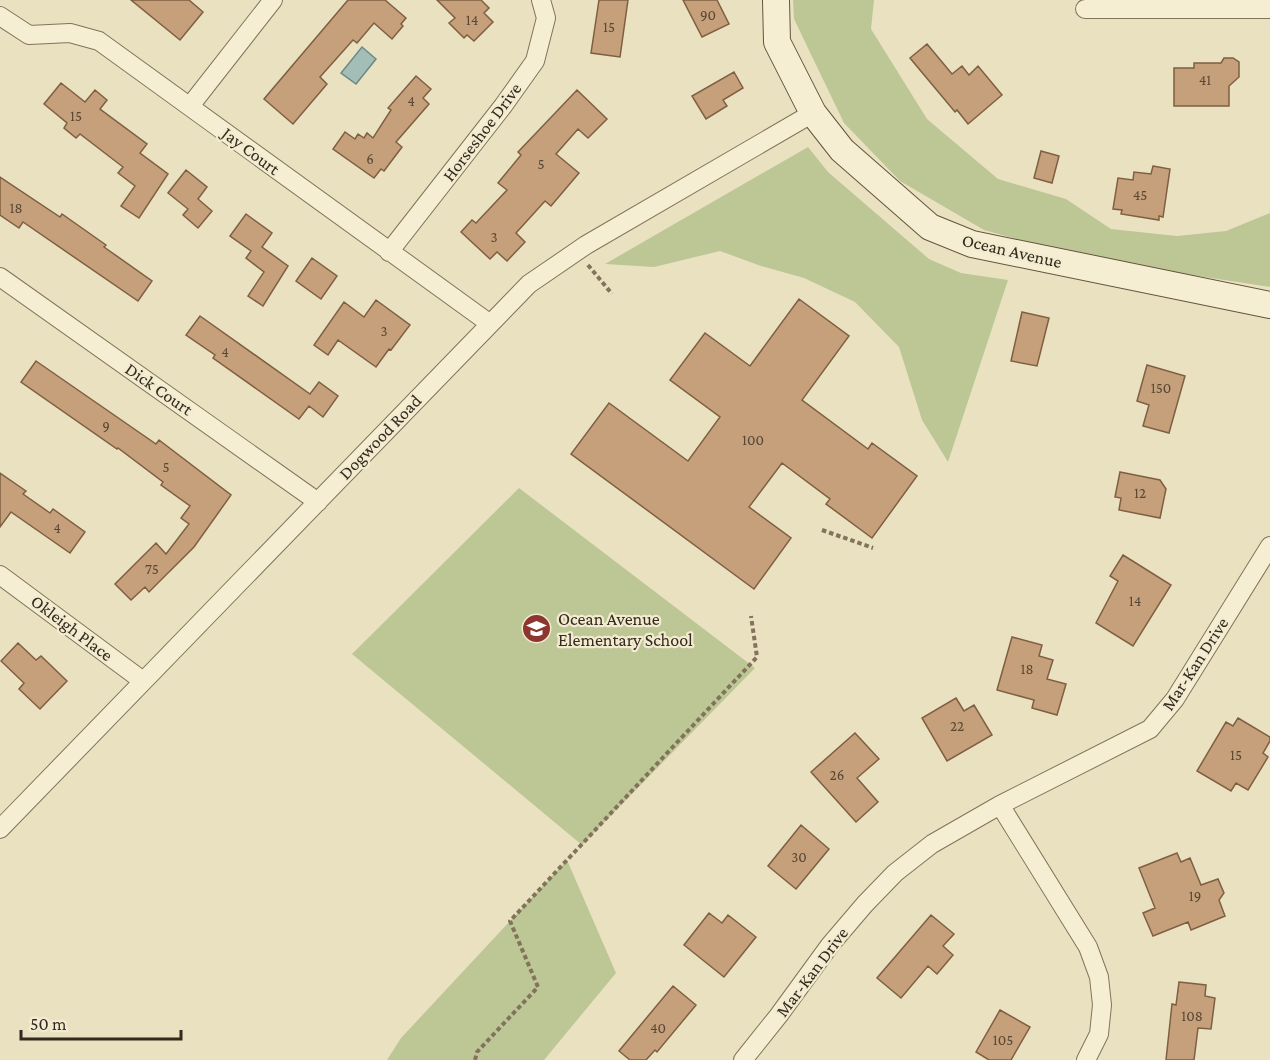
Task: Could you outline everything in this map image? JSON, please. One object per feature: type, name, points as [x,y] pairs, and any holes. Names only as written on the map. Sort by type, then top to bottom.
[{"type":"main road","name":"Ocean Avenue","points":[[776,0],[777,42],[813,113],[842,150],[930,227],[972,244],[1270,305]]},
{"type":"street","points":[[190,106],[273,0]]},
{"type":"street","name":"Horseshoe Drive","points":[[389,252],[503,106],[535,61],[546,18],[541,0]]},
{"type":"street","points":[[1085,9],[1270,9]]},
{"type":"street","name":"Jay Court","points":[[0,16],[29,35],[69,33],[99,41],[489,323]]},
{"type":"street","name":"Dogwood Road","points":[[0,830],[529,284],[586,245],[813,113]]},
{"type":"street","name":"Dick Court","points":[[0,276],[318,502]]},
{"type":"street","name":"Mar-Kan Drive","points":[[743,1060],[830,945],[895,873],[932,844],[1000,805],[1150,729],[1175,699],[1270,546]]},
{"type":"street","name":"Okleigh Place","points":[[0,575],[143,681]]},
{"type":"street","points":[[1000,805],[1088,947],[1099,977],[1102,1005],[1099,1034],[1086,1060]]},
{"type":"path","points":[[586,262],[612,294]]},
{"type":"path","points":[[822,530],[873,548]]},
{"type":"path","points":[[475,1060],[477,1052],[538,987],[510,921],[757,657],[751,616]]},
{"type":"green space","points":[[793,0],[874,0],[871,29],[927,119],[998,179],[1066,199],[1111,229],[1177,236],[1226,231],[1270,213],[1270,287],[1087,259],[984,230],[900,181],[844,123],[794,19]]},
{"type":"green space","points":[[808,147],[828,172],[929,259],[961,273],[1008,280],[948,462],[922,420],[899,347],[855,302],[804,278],[720,251],[654,267],[605,264]]},
{"type":"green space","points":[[519,488],[755,668],[582,845],[352,654]]},
{"type":"green space","points":[[567,860],[616,973],[544,1060],[387,1060],[401,1038]]},
{"type":"water","points":[[362,47],[376,59],[356,84],[341,73]]},
{"type":"building","points":[[131,0],[189,0],[203,12],[180,40]]},
{"type":"building","points":[[348,0],[385,0],[406,18],[401,24],[403,26],[392,39],[374,23],[357,43],[353,40],[320,77],[327,84],[293,124],[264,99]]},
{"type":"building","points":[[437,0],[481,0],[489,8],[484,13],[493,22],[474,41],[467,35],[464,38],[449,23],[455,18]]},
{"type":"building","points":[[599,0],[628,0],[620,57],[591,53]]},
{"type":"building","points":[[683,0],[717,0],[729,24],[702,37]]},
{"type":"building","points":[[927,44],[952,74],[962,66],[969,75],[978,66],[1002,95],[968,124],[957,110],[955,112],[910,58]]},
{"type":"building","points":[[1224,58],[1233,58],[1239,62],[1239,77],[1229,86],[1229,106],[1174,106],[1174,68],[1194,68],[1194,63],[1221,63]]},
{"type":"building","points":[[734,72],[743,88],[723,100],[727,106],[706,119],[692,96]]},
{"type":"building","points":[[416,76],[431,89],[423,98],[429,104],[396,142],[402,147],[384,171],[381,169],[374,178],[333,149],[345,132],[355,139],[358,134],[364,138],[367,133],[373,138],[391,110],[388,108]]},
{"type":"building","points":[[61,83],[85,102],[95,90],[107,100],[100,109],[147,144],[140,153],[168,174],[139,218],[121,206],[135,186],[118,173],[123,167],[80,134],[76,138],[64,128],[67,123],[44,104]]},
{"type":"building","points":[[577,90],[607,119],[588,138],[578,129],[556,154],[579,173],[551,206],[545,201],[516,233],[525,242],[507,261],[497,252],[490,259],[461,232],[472,220],[476,223],[507,190],[498,183],[521,155],[518,152]]},
{"type":"building","points":[[1041,151],[1059,156],[1052,183],[1034,178]]},
{"type":"building","points":[[1153,166],[1170,169],[1163,217],[1159,216],[1159,220],[1121,214],[1122,210],[1113,209],[1118,178],[1133,180],[1134,172],[1151,174]]},
{"type":"building","points":[[186,170],[207,187],[198,199],[212,211],[198,228],[183,215],[188,209],[168,193]]},
{"type":"building","points":[[0,177],[60,217],[62,214],[152,281],[138,301],[23,222],[19,228],[0,215]]},
{"type":"building","points":[[246,214],[272,233],[262,247],[288,266],[263,306],[248,296],[264,272],[246,258],[251,251],[230,236]]},
{"type":"building","points":[[312,258],[337,276],[321,299],[296,281]]},
{"type":"building","points":[[799,299],[849,336],[802,400],[868,449],[872,443],[917,476],[872,538],[826,504],[830,499],[782,463],[749,507],[791,538],[754,589],[571,454],[609,403],[688,461],[720,417],[670,380],[705,333],[750,366]]},
{"type":"building","points":[[376,300],[410,325],[376,367],[338,340],[328,355],[314,345],[344,302],[364,317]]},
{"type":"building","points":[[1022,312],[1049,318],[1037,366],[1011,361]]},
{"type":"building","points":[[200,316],[310,394],[319,382],[338,396],[323,417],[309,406],[299,419],[213,358],[215,355],[186,335]]},
{"type":"building","points":[[36,361],[156,444],[159,440],[231,495],[194,547],[149,592],[145,587],[131,600],[115,584],[156,543],[166,554],[189,524],[181,518],[190,506],[161,485],[163,482],[118,448],[21,382]]},
{"type":"building","points":[[1147,365],[1185,376],[1169,433],[1143,426],[1149,405],[1137,401]]},
{"type":"building","points":[[1120,472],[1160,480],[1166,489],[1160,518],[1119,510],[1121,498],[1115,497]]},
{"type":"building","points":[[0,473],[26,491],[23,494],[50,513],[53,509],[85,532],[70,553],[11,512],[0,527]]},
{"type":"building","points":[[1123,555],[1171,585],[1133,646],[1096,623],[1118,581],[1110,576]]},
{"type":"building","points":[[1012,637],[1042,645],[1039,656],[1053,660],[1047,679],[1066,684],[1057,715],[1032,708],[1034,700],[997,690]]},
{"type":"building","points":[[18,643],[36,660],[41,656],[67,681],[40,709],[19,689],[24,683],[1,661]]},
{"type":"building","points":[[956,698],[964,711],[974,705],[992,735],[947,761],[922,718]]},
{"type":"building","points":[[1238,718],[1270,737],[1270,741],[1263,753],[1268,757],[1248,790],[1236,783],[1231,791],[1197,771],[1226,722],[1233,726]]},
{"type":"building","points":[[855,733],[879,759],[857,778],[878,802],[856,822],[811,772]]},
{"type":"building","points":[[801,825],[829,849],[796,889],[768,866]]},
{"type":"building","points":[[1177,853],[1181,862],[1190,858],[1201,885],[1218,879],[1224,893],[1219,900],[1225,916],[1191,930],[1188,922],[1153,936],[1143,913],[1155,908],[1139,868]]},
{"type":"building","points":[[709,913],[722,923],[728,915],[756,937],[724,977],[684,945]]},
{"type":"building","points":[[931,915],[954,934],[943,946],[953,955],[937,974],[928,966],[901,998],[877,978]]},
{"type":"building","points":[[1179,982],[1206,985],[1205,996],[1215,998],[1211,1029],[1198,1028],[1194,1060],[1166,1060],[1172,1004],[1176,1005]]},
{"type":"building","points":[[673,986],[696,1005],[657,1052],[655,1050],[646,1060],[630,1060],[619,1051]]},
{"type":"building","points":[[1000,1010],[1030,1027],[1011,1060],[989,1060],[976,1052]]},
{"type":"place","name":"Ocean Avenue Elementary School","points":[[537,629]]}]
